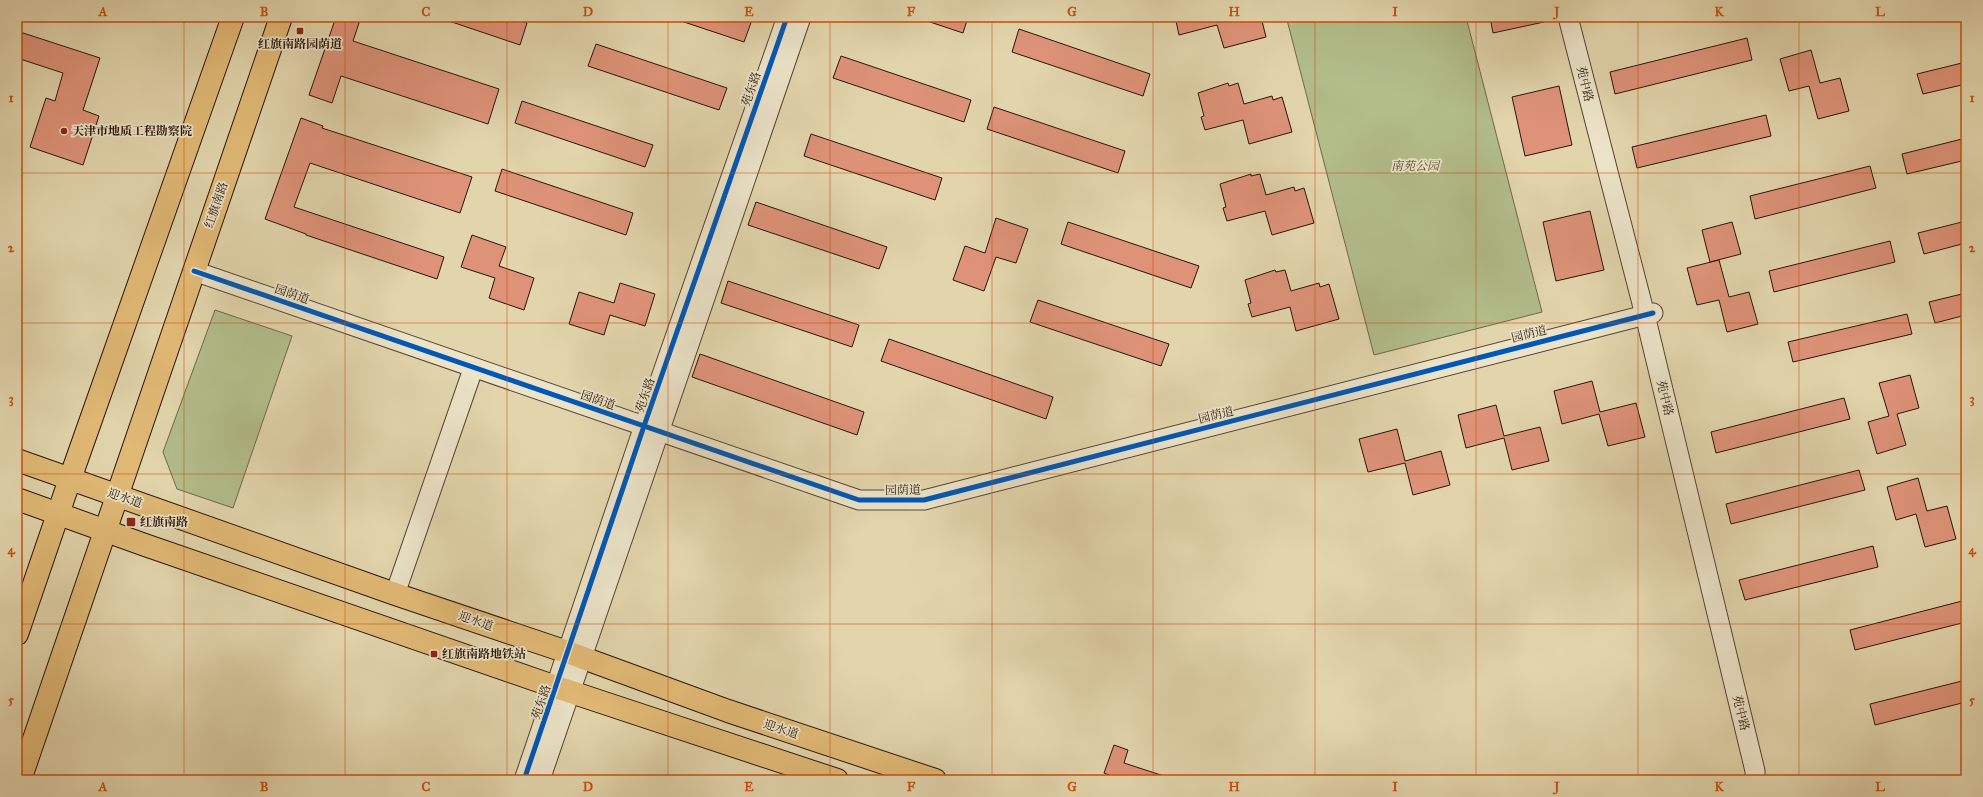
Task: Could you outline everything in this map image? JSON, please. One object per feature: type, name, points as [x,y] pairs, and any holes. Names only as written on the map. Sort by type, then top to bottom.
[{"type":"main road","points":[[17,634],[233,17]]},
{"type":"main road","name":"红旗南路","points":[[20,780],[281,17]]},
{"type":"main road","name":"迎水道","points":[[17,460],[396,594],[574,655],[728,711],[935,780]]},
{"type":"main road","points":[[17,499],[105,531],[563,689],[837,780]]},
{"type":"street","name":"苑东路","points":[[540,780],[563,689],[574,655],[652,428],[787,17]]},
{"type":"street","name":"苑东路","points":[[652,428],[801,17]]},
{"type":"street","name":"苑中路","points":[[1568,17],[1649,314],[1762,770],[1762,780]]},
{"type":"street","name":"苑中路","points":[[1578,17],[1649,314],[1755,771],[1755,780]]},
{"type":"street","name":"园荫道","points":[[194,270],[473,369],[652,428],[859,500],[924,500],[1649,314]]},
{"type":"street","points":[[396,594],[473,369]]},
{"type":"street","name":"苑东路","points":[[524,780],[563,689]]},
{"type":"green space","name":"南苑公园","points":[[1298,17],[1466,17],[1542,312],[1374,355],[1287,20]]},
{"type":"green space","points":[[215,310],[292,336],[233,508],[177,489],[163,452]]},
{"type":"building","points":[[336,17],[361,17],[353,41],[499,89],[488,124],[341,76],[332,103],[309,95]]},
{"type":"building","points":[[443,17],[510,17],[527,23],[520,45],[443,19]]},
{"type":"building","points":[[676,17],[742,17],[752,20],[744,42],[675,19]]},
{"type":"building","points":[[922,17],[968,17],[963,33],[921,19]]},
{"type":"building","points":[[1178,17],[1261,17],[1266,37],[1224,48],[1217,25],[1179,35],[1176,21],[1179,20]]},
{"type":"building","points":[[1490,17],[1543,17],[1544,22],[1493,33]]},
{"type":"building","points":[[1019,29],[1150,74],[1143,96],[1012,52]]},
{"type":"building","points":[[17,31],[100,58],[83,110],[99,116],[83,165],[30,147],[46,98],[55,101],[63,73],[17,58]]},
{"type":"building","points":[[1747,38],[1752,60],[1615,94],[1610,72]]},
{"type":"building","points":[[596,44],[727,88],[719,110],[588,66]]},
{"type":"building","points":[[1811,50],[1820,83],[1840,78],[1849,111],[1818,119],[1809,86],[1789,91],[1780,59]]},
{"type":"building","points":[[841,56],[971,100],[964,122],[833,78]]},
{"type":"building","points":[[1966,62],[1966,84],[1923,94],[1917,74]]},
{"type":"building","points":[[1228,83],[1229,86],[1238,83],[1244,104],[1272,96],[1273,100],[1282,97],[1292,132],[1249,144],[1243,120],[1205,130],[1201,117],[1204,116],[1198,93]]},
{"type":"building","points":[[1559,86],[1572,145],[1525,156],[1512,97]]},
{"type":"building","points":[[522,101],[653,145],[645,167],[515,123]]},
{"type":"building","points":[[994,107],[1125,151],[1118,173],[987,129]]},
{"type":"building","points":[[1766,115],[1771,136],[1637,168],[1632,147]]},
{"type":"building","points":[[301,118],[323,126],[322,128],[472,177],[460,213],[310,163],[294,207],[444,257],[437,279],[306,235],[265,219]]},
{"type":"building","points":[[811,134],[942,178],[935,200],[804,156]]},
{"type":"building","points":[[1966,138],[1966,160],[1907,174],[1902,154]]},
{"type":"building","points":[[1870,166],[1876,188],[1755,219],[1750,196]]},
{"type":"building","points":[[502,169],[633,213],[626,235],[495,191]]},
{"type":"building","points":[[1251,174],[1251,176],[1260,174],[1266,195],[1294,187],[1295,191],[1304,188],[1314,223],[1272,235],[1265,211],[1227,221],[1223,208],[1226,207],[1220,184]]},
{"type":"building","points":[[756,202],[887,247],[879,269],[748,225]]},
{"type":"building","points":[[1590,211],[1604,270],[1556,281],[1543,222]]},
{"type":"building","points":[[996,218],[1028,229],[1016,263],[996,257],[984,291],[953,280],[965,246],[985,253]]},
{"type":"building","points":[[1966,221],[1966,243],[1924,254],[1918,233]]},
{"type":"building","points":[[1068,222],[1199,266],[1191,288],[1061,244]]},
{"type":"building","points":[[1732,222],[1741,254],[1710,262],[1702,230]]},
{"type":"building","points":[[472,235],[506,247],[499,266],[534,278],[524,310],[489,298],[495,278],[461,267]]},
{"type":"building","points":[[1890,241],[1895,262],[1774,292],[1769,271]]},
{"type":"building","points":[[1719,260],[1729,297],[1749,292],[1758,324],[1727,332],[1719,300],[1697,305],[1687,268]]},
{"type":"building","points":[[1275,270],[1276,272],[1285,270],[1291,291],[1319,283],[1320,287],[1329,284],[1339,319],[1296,331],[1290,307],[1252,317],[1248,304],[1251,303],[1245,280]]},
{"type":"building","points":[[728,281],[859,325],[852,347],[721,303]]},
{"type":"building","points":[[620,283],[655,294],[645,326],[610,315],[604,335],[569,324],[579,292],[614,303]]},
{"type":"building","points":[[1966,293],[1966,315],[1935,323],[1929,302]]},
{"type":"building","points":[[1038,300],[1169,344],[1161,366],[1030,322]]},
{"type":"building","points":[[1907,314],[1912,334],[1793,362],[1788,342]]},
{"type":"building","points":[[889,339],[1053,397],[1046,419],[881,361]]},
{"type":"building","points":[[700,354],[864,412],[857,435],[692,377]]},
{"type":"building","points":[[1910,375],[1919,408],[1897,414],[1906,445],[1877,454],[1868,422],[1889,416],[1879,383]]},
{"type":"building","points":[[1592,381],[1600,412],[1636,403],[1645,437],[1608,446],[1599,414],[1562,424],[1554,391]]},
{"type":"building","points":[[1844,398],[1850,419],[1716,453],[1711,432]]},
{"type":"building","points":[[1496,405],[1504,436],[1540,427],[1549,461],[1512,470],[1504,438],[1466,448],[1458,415]]},
{"type":"building","points":[[1397,429],[1405,461],[1441,451],[1450,485],[1413,495],[1405,463],[1368,472],[1359,439]]},
{"type":"building","points":[[1859,470],[1865,490],[1731,524],[1726,504]]},
{"type":"building","points":[[1918,478],[1927,511],[1947,506],[1956,539],[1925,547],[1916,514],[1896,520],[1887,487]]},
{"type":"building","points":[[1873,546],[1878,567],[1745,600],[1739,580]]},
{"type":"building","points":[[1966,600],[1966,622],[1855,650],[1850,630]]},
{"type":"building","points":[[1966,680],[1966,702],[1875,725],[1870,704]]},
{"type":"building","points":[[1114,745],[1128,750],[1124,763],[1170,778],[1170,780],[1108,780],[1109,775],[1104,773]]},
{"type":"cycle path","points":[[524,780],[644,426],[787,17]]},
{"type":"cycle path","points":[[194,271],[859,500],[924,500],[1653,313]]},
{"type":"place","name":"红旗南路园荫道","points":[[300,31]]},
{"type":"place","name":"天津市地质工程勘察院","points":[[64,131]]},
{"type":"place","name":"红旗南路","points":[[131,522]]},
{"type":"place","name":"红旗南路地铁站","points":[[434,654]]}]
